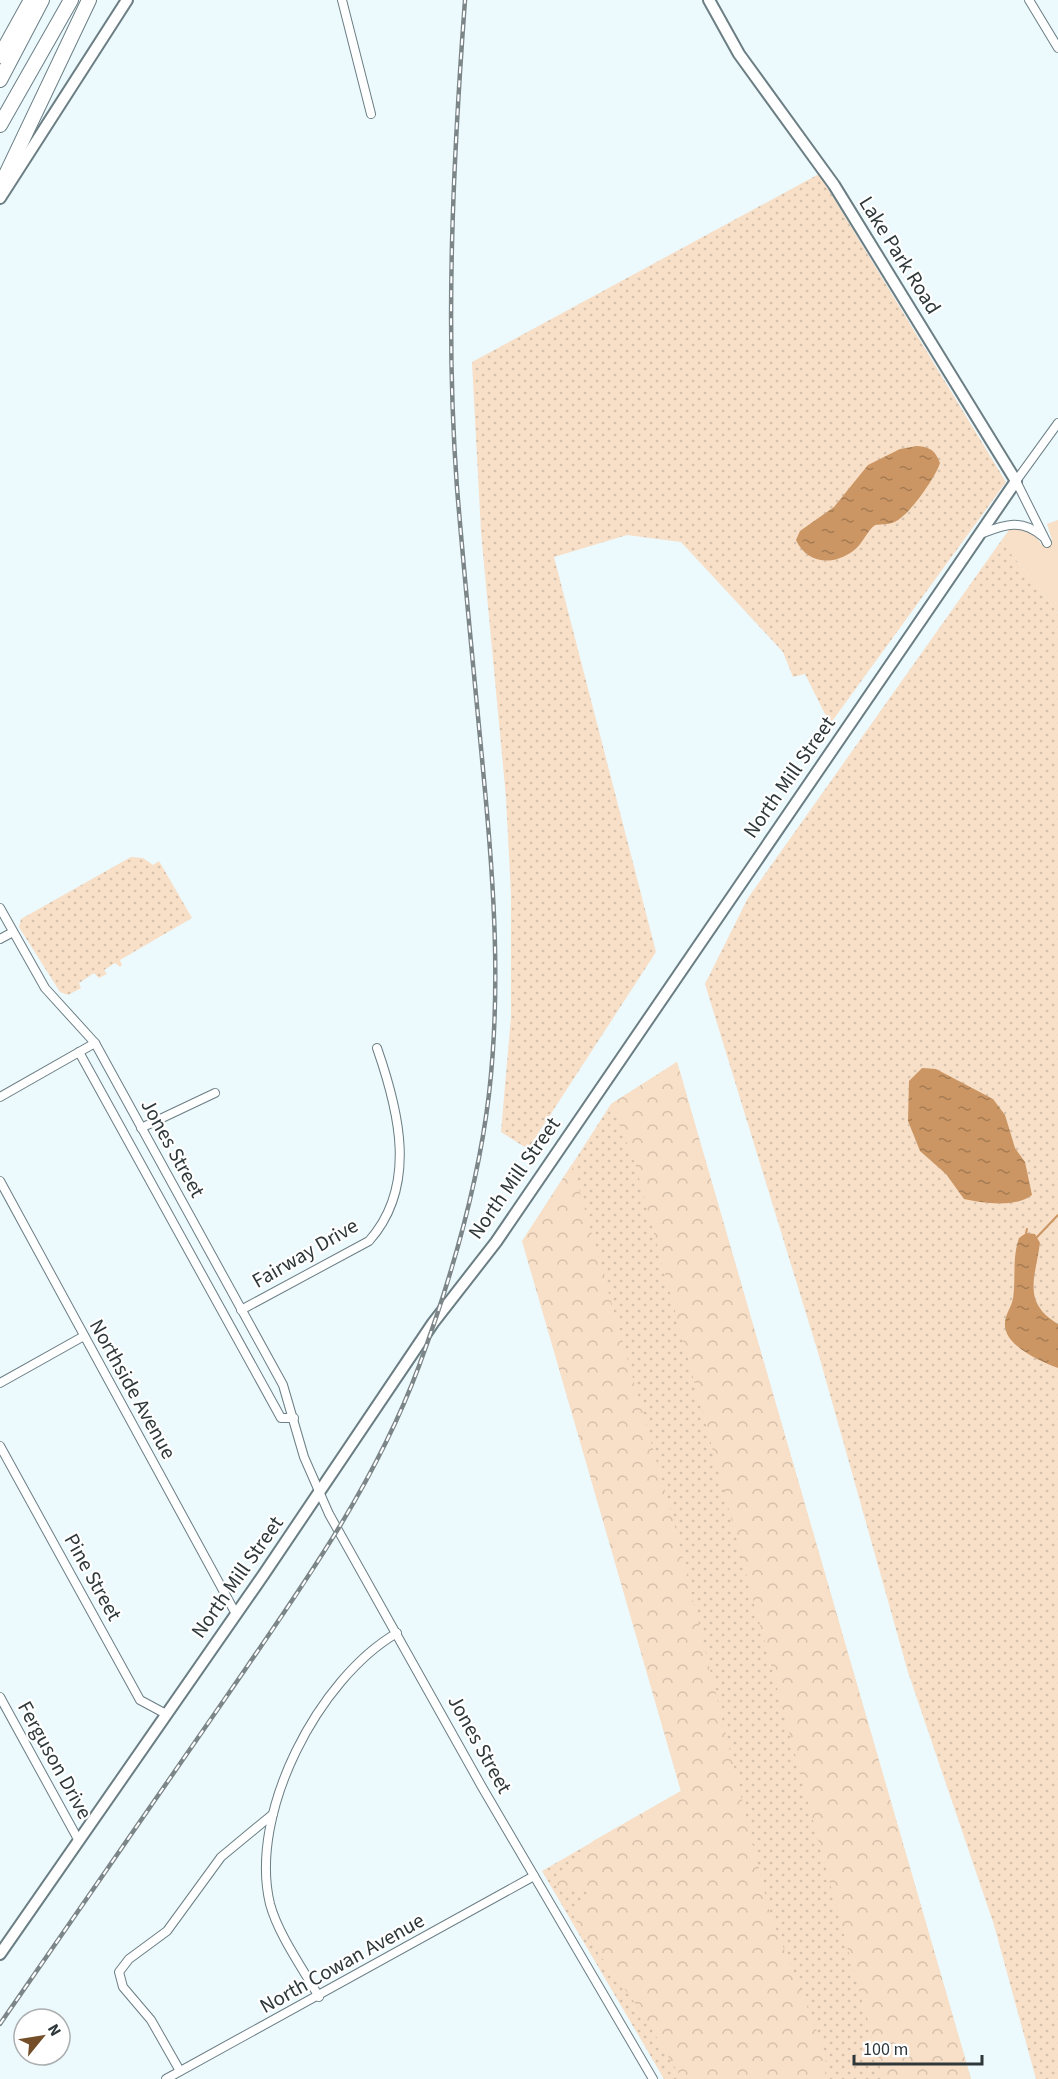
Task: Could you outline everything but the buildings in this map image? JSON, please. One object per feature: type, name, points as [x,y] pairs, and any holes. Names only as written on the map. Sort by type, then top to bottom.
[{"type":"highway","points":[[0,38],[21,0]]},
{"type":"highway","points":[[0,56],[31,0]]},
{"type":"highway","points":[[0,80],[42,0]]},
{"type":"highway","points":[[41,52],[62,0]]},
{"type":"highway","points":[[0,125],[71,0]]},
{"type":"highway","points":[[0,188],[89,0]]},
{"type":"main road","points":[[0,198],[127,0]]},
{"type":"main road","name":"Lake Park Road","points":[[709,0],[743,59],[834,185],[1016,481]]},
{"type":"main road","name":"North Mill Street","points":[[0,1954],[320,1492],[434,1323],[496,1242],[681,968],[983,533],[1016,481]]},
{"type":"street","points":[[342,0],[370,114]]},
{"type":"street","points":[[1029,0],[1058,48]]},
{"type":"street","name":"North Mill Street","points":[[1016,481],[1058,423]]},
{"type":"street","name":"Lake Park Road","points":[[983,533],[1015,523],[1030,527],[1046,541],[1016,481]]},
{"type":"street","name":"Jones Street","points":[[0,908],[45,988],[94,1043],[286,1391],[304,1456],[329,1514],[534,1876],[653,2079]]},
{"type":"street","points":[[0,939],[13,932]]},
{"type":"street","points":[[0,1097],[94,1043]]},
{"type":"street","name":"Fairway Drive","points":[[241,1310],[369,1241],[380,1228],[391,1207],[397,1187],[400,1142],[396,1110],[377,1048]]},
{"type":"street","name":"Jones Street","points":[[79,1052],[281,1418],[294,1418]]},
{"type":"street","points":[[141,1128],[215,1093]]},
{"type":"street","name":"Northside Avenue","points":[[0,1181],[236,1614]]},
{"type":"street","points":[[0,1383],[84,1336]]},
{"type":"street","name":"Pine Street","points":[[0,1446],[140,1700],[166,1714]]},
{"type":"street","points":[[319,1997],[270,1904],[267,1860],[273,1814],[286,1770],[301,1740],[336,1690],[366,1655],[397,1634]]},
{"type":"street","name":"Ferguson Drive","points":[[0,1697],[79,1841]]},
{"type":"street","points":[[180,2071],[151,2020],[123,1987],[119,1977],[121,1968],[167,1931],[221,1857],[273,1814]]},
{"type":"street","name":"North Cowan Avenue","points":[[166,2079],[319,1997],[534,1876]]},
{"type":"green space","points":[[819,174],[1006,482],[830,724],[805,674],[793,677],[783,652],[681,542],[627,535],[554,557],[656,952],[528,1149],[501,1132],[511,1017],[511,894],[506,797],[481,532],[472,362]]},
{"type":"green space","points":[[1058,520],[1058,613],[1001,541],[1011,527],[1016,527],[1029,532],[1042,545],[1052,540],[1047,524]]},
{"type":"green space","points":[[1001,541],[1058,613],[1058,2079],[1036,2079],[994,1925],[908,1672],[820,1359],[705,984],[748,898]]},
{"type":"green space","points":[[131,857],[143,858],[153,865],[159,861],[192,918],[120,960],[122,965],[120,967],[115,963],[104,970],[107,974],[99,978],[94,973],[79,983],[81,988],[68,995],[60,992],[19,927],[21,919]]},
{"type":"green space","points":[[677,1062],[971,2079],[664,2079],[542,1871],[681,1791],[523,1241],[611,1104]]},
{"type":"green space","points":[[677,1062],[971,2079],[883,2079],[635,1163],[611,1104]]},
{"type":"green space","points":[[572,1164],[673,1519],[770,1914],[826,2054],[825,2079],[682,2079],[640,2010],[579,1927],[571,1910],[590,1892],[559,1887],[556,1883],[593,1841],[681,1791],[522,1241]]},
{"type":"water","points":[[917,446],[932,450],[940,463],[922,494],[904,516],[893,523],[875,525],[856,548],[837,559],[814,558],[801,548],[796,540],[800,531],[834,507],[868,465],[900,449]]},
{"type":"water","points":[[922,1068],[936,1069],[993,1099],[1005,1115],[1015,1148],[1025,1162],[1032,1195],[1017,1202],[1008,1203],[964,1199],[946,1174],[920,1151],[908,1121],[909,1081]]},
{"type":"water","points":[[1026,1233],[1035,1234],[1040,1243],[1034,1279],[1035,1298],[1039,1307],[1058,1324],[1058,1368],[1043,1362],[1018,1346],[1011,1340],[1005,1326],[1013,1299],[1017,1246],[1019,1238]]},
{"type":"waterway","points":[[1037,1237],[1058,1215]]},
{"type":"waterway","points":[[1026,1233],[1027,1229]]},
{"type":"railway","points":[[0,2024],[278,1622],[356,1499],[400,1412],[419,1366],[462,1232],[478,1164],[493,1055],[495,937],[491,858],[453,427],[452,244],[465,0]]}]
